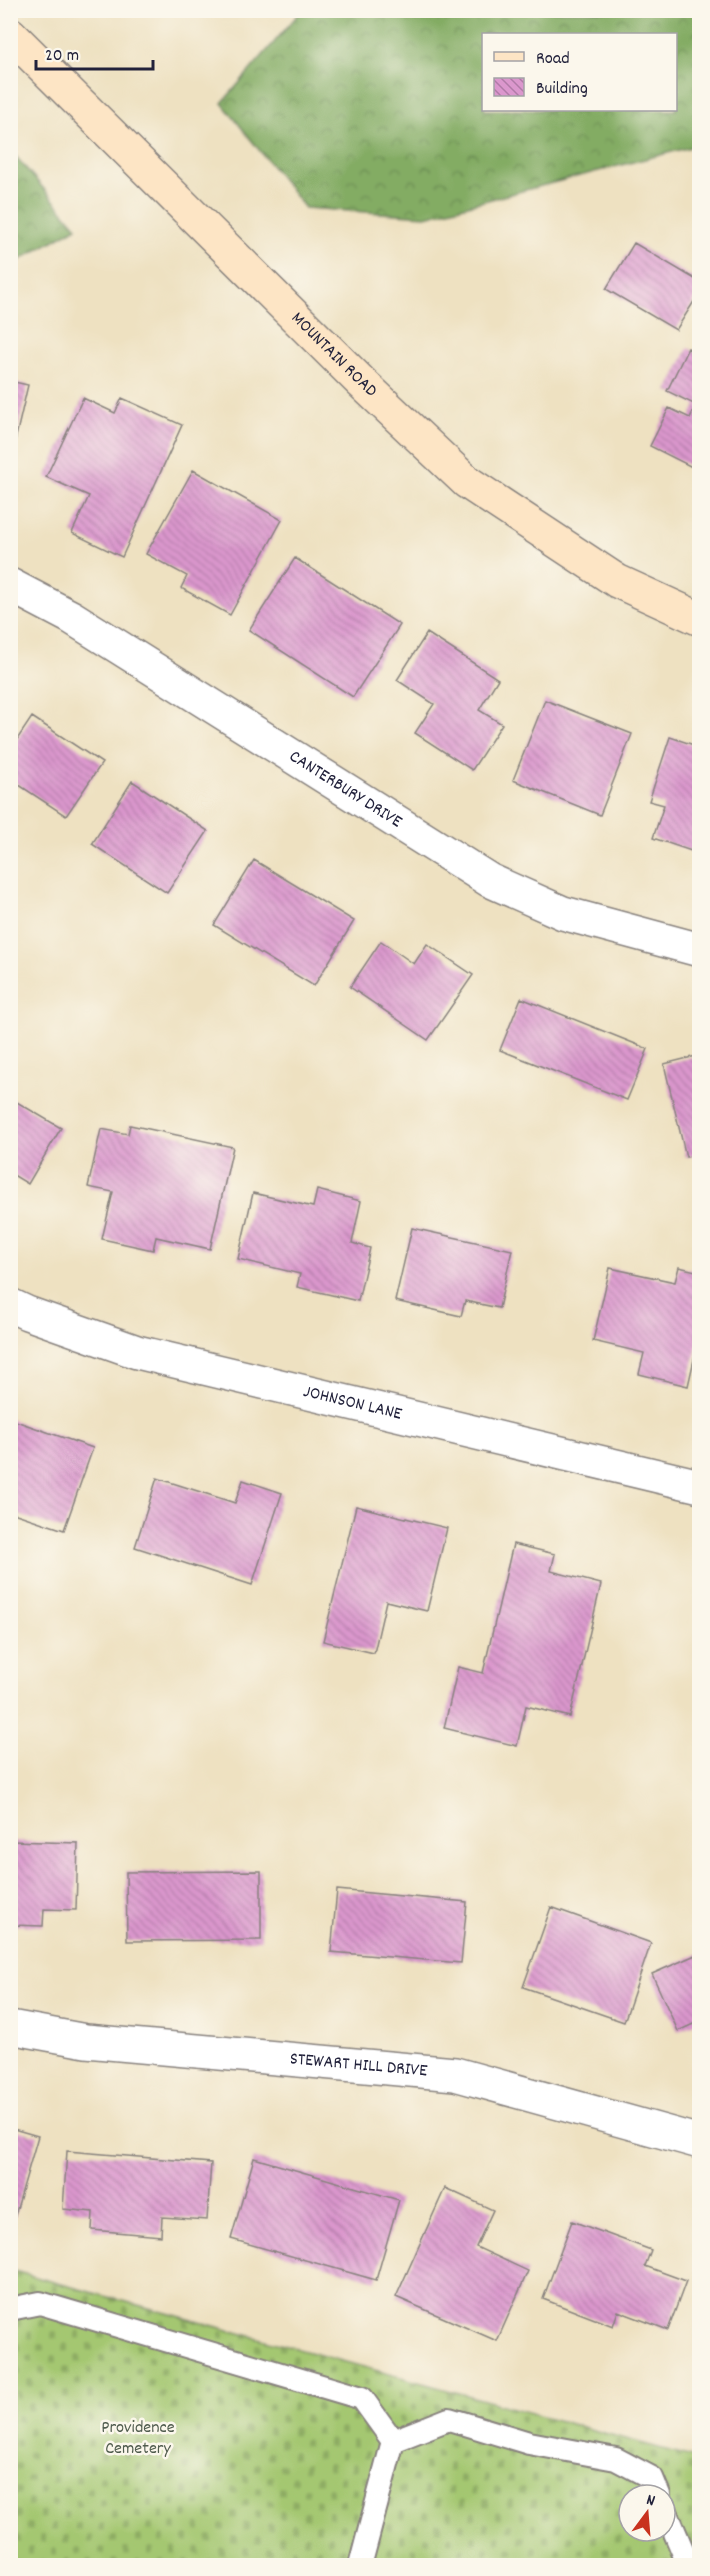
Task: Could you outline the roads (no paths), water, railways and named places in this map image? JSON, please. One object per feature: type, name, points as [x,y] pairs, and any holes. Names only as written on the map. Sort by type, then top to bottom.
[{"type":"street","name":"MOUNTAIN ROAD","points":[[10,34],[361,382],[467,482],[617,581],[699,619]]},
{"type":"street","name":"CANTERBURY DRIVE","points":[[10,585],[71,617],[489,880],[563,913],[699,950]]},
{"type":"street","name":"JOHNSON LANE","points":[[10,1305],[137,1352],[699,1486]]},
{"type":"street","name":"STEWART HILL DRIVE","points":[[10,2027],[86,2042],[455,2074],[699,2142]]},
{"type":"lane","points":[[10,2309],[40,2303],[362,2398],[393,2441]]},
{"type":"lane","points":[[393,2441],[449,2419],[529,2443],[616,2459],[652,2478],[654,2483]]},
{"type":"lane","points":[[360,2565],[393,2441]]},
{"type":"lane","points":[[677,2537],[689,2565]]},
{"type":"park label","name":"Providence Cemetery","points":[[138,2438]]}]
